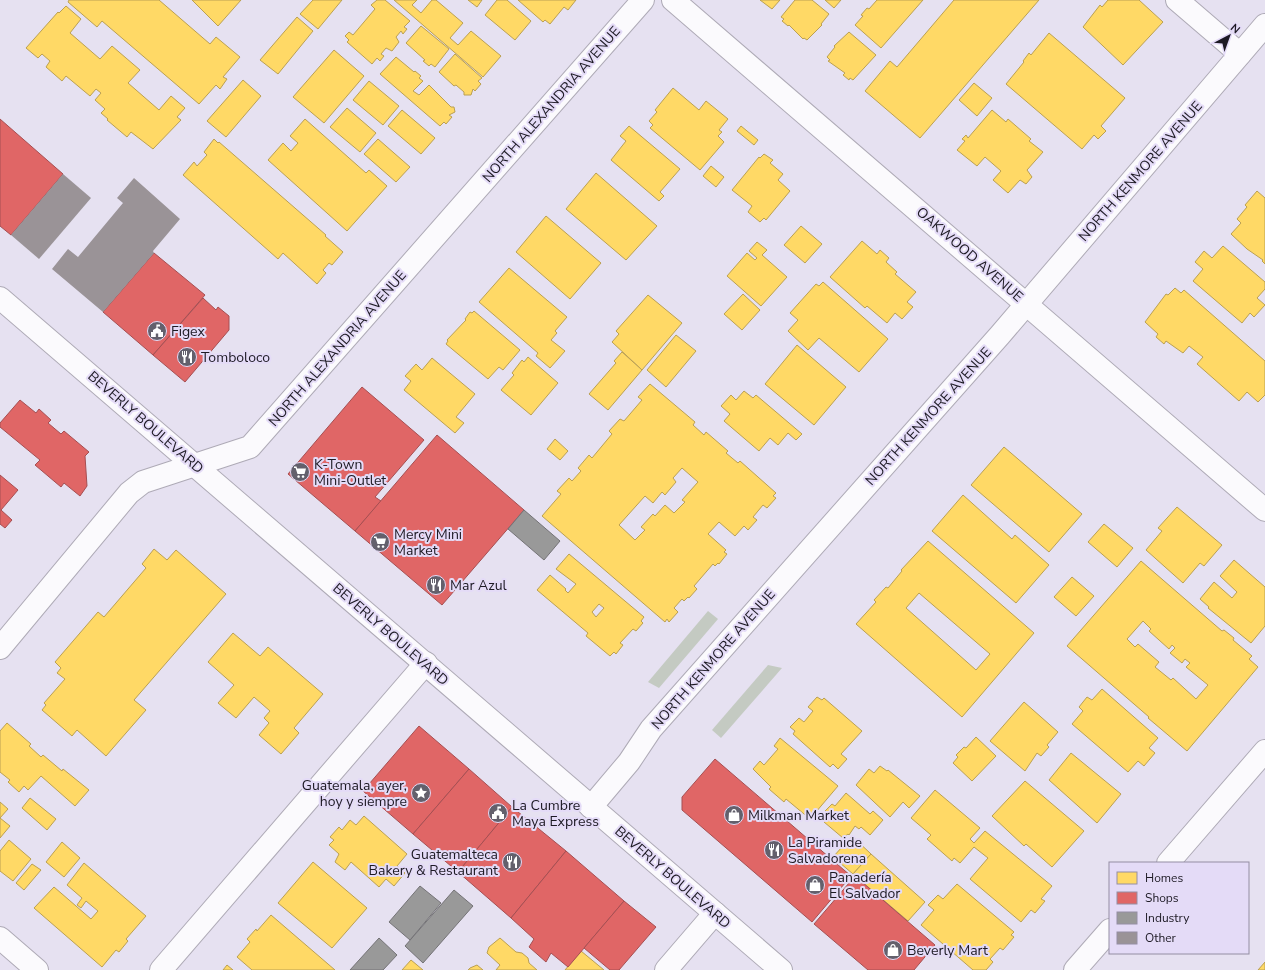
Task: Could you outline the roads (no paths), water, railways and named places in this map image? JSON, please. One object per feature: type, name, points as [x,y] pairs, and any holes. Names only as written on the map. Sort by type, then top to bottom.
[{"type":"street","name":"NORTH ALEXANDRIA AVENUE","points":[[0,648],[129,493],[143,482],[250,447],[643,0]]},
{"type":"street","name":"OAKWOOD AVENUE","points":[[673,0],[1027,303],[1265,510]]},
{"type":"street","points":[[1177,0],[1240,54]]},
{"type":"street","name":"NORTH KENMORE AVENUE","points":[[591,806],[629,762],[651,729],[1027,303],[1265,25]]},
{"type":"street","name":"BEVERLY BOULEVARD","points":[[0,298],[782,970]]},
{"type":"street","points":[[161,970],[426,663]]},
{"type":"street","points":[[1169,862],[1265,751]]},
{"type":"street","points":[[666,970],[715,913]]},
{"type":"street","points":[[1075,970],[1109,931]]},
{"type":"street","points":[[0,938],[37,970]]},
{"type":"place","name":"Figex","points":[[157,331]]},
{"type":"place","name":"Tomboloco","points":[[187,357]]},
{"type":"place","name":"K-Town Mini-Outlet","points":[[300,472]]},
{"type":"place","name":"Mercy Mini Market","points":[[380,542]]},
{"type":"place","name":"Mar Azul","points":[[436,585]]},
{"type":"place","name":"Guatemala, ayer, hoy y siempre","points":[[421,793]]},
{"type":"place","name":"La Cumbre Maya Express","points":[[498,813]]},
{"type":"place","name":"Milkman Market","points":[[734,815]]},
{"type":"place","name":"La Piramide Salvadorena","points":[[774,850]]},
{"type":"place","name":"Guatemalteca Bakery & Restaurant","points":[[512,862]]},
{"type":"place","name":"Panadería El Salvador","points":[[815,885]]},
{"type":"place","name":"Beverly Mart","points":[[893,950]]}]
